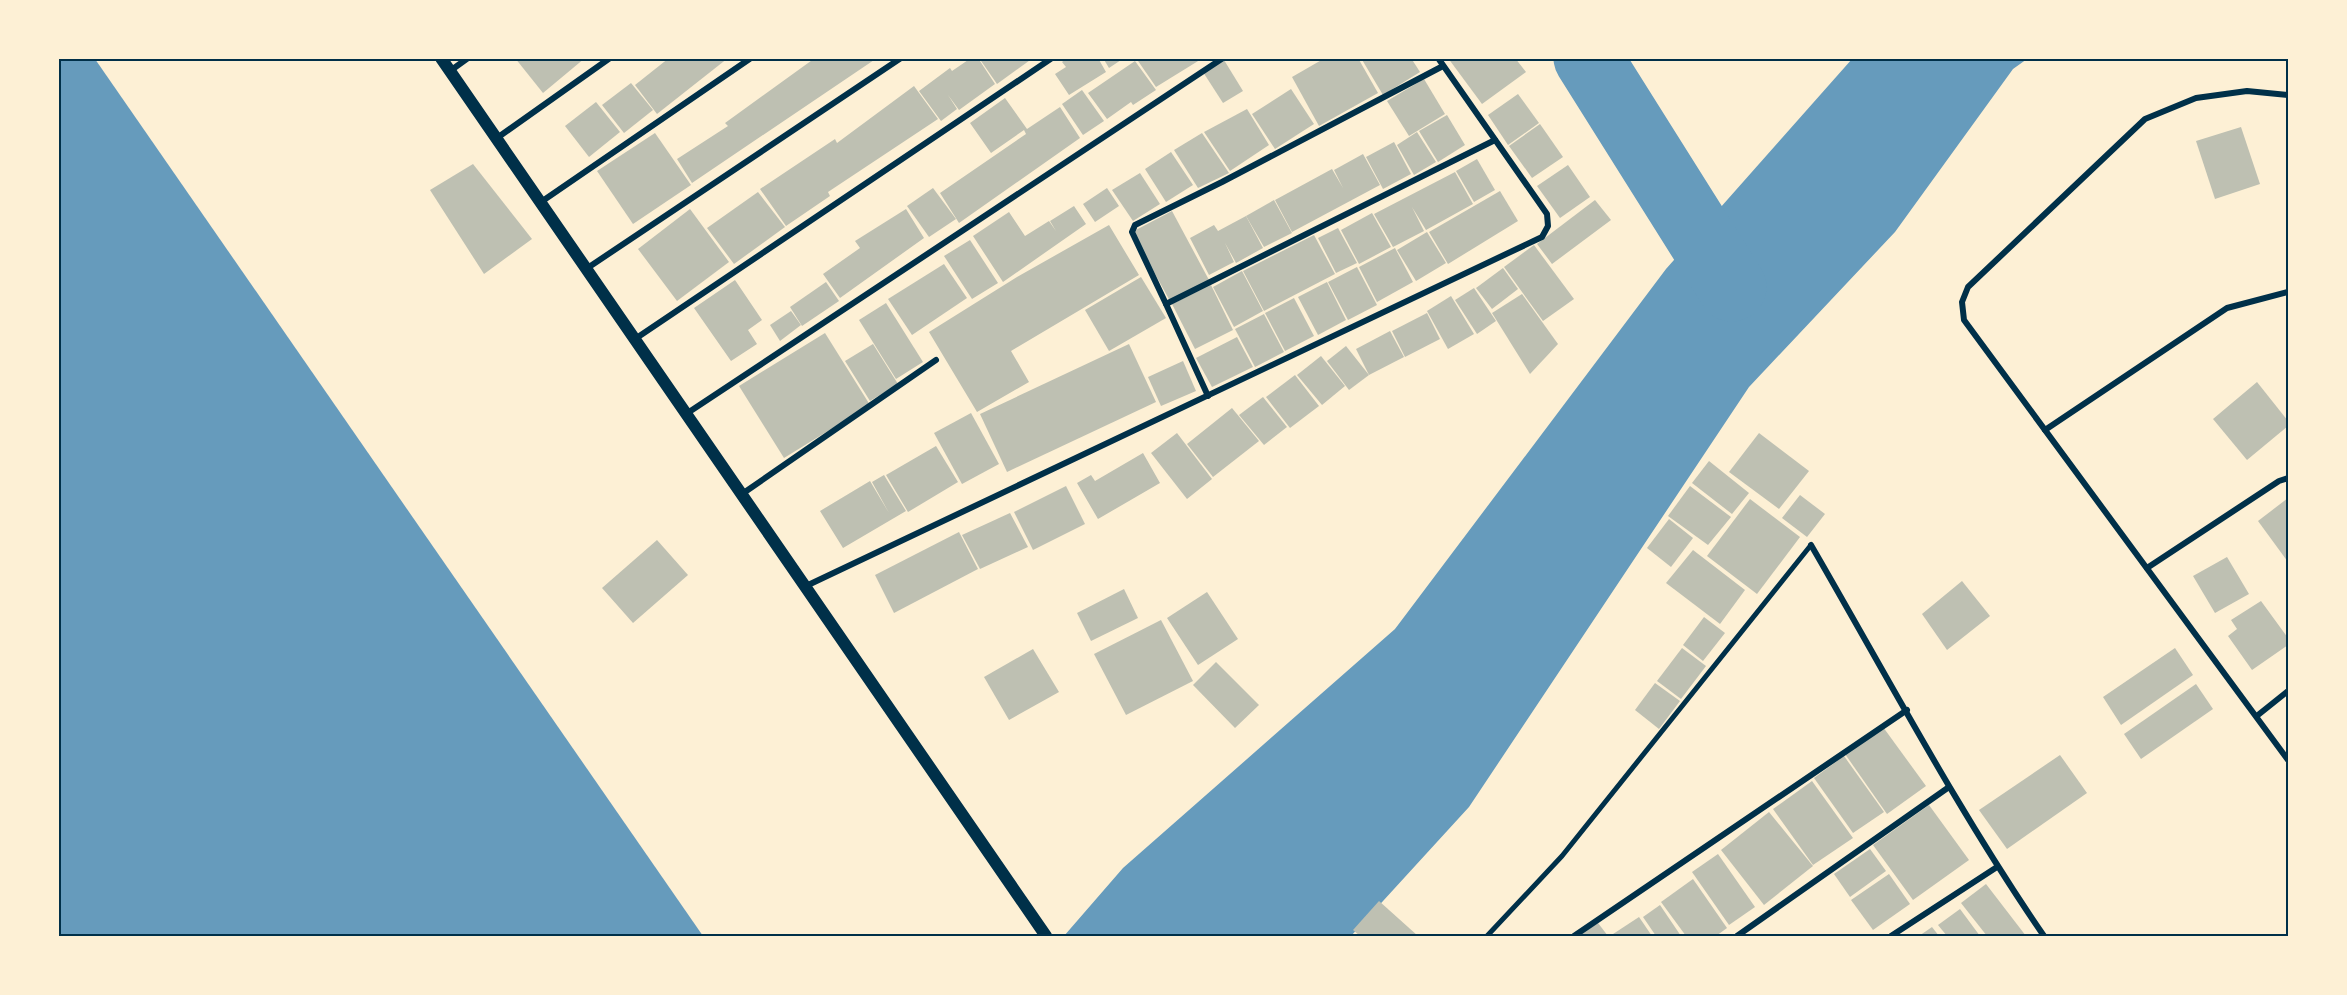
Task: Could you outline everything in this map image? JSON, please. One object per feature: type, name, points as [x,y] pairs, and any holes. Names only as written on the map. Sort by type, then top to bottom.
[{"type":"main road","points":[[441,58],[1046,936]]},
{"type":"street","points":[[450,71],[468,58]]},
{"type":"street","points":[[496,138],[610,58]]},
{"type":"street","points":[[541,202],[751,58]]},
{"type":"street","points":[[586,269],[901,58]]},
{"type":"street","points":[[635,339],[1052,58]]},
{"type":"street","points":[[686,414],[1223,58]]},
{"type":"street","points":[[805,586],[1542,237],[1548,226],[1547,214],[1438,58]]},
{"type":"street","points":[[1208,396],[1132,232],[1135,225],[1443,66]]},
{"type":"street","points":[[2289,95],[2247,91],[2196,98],[2145,119],[1968,287],[1962,302],[1964,320],[2258,715],[2289,760]]},
{"type":"street","points":[[1166,304],[1495,140]]},
{"type":"street","points":[[2045,430],[2227,308],[2289,292]]},
{"type":"street","points":[[741,494],[936,360]]},
{"type":"street","points":[[2147,568],[2289,477]]},
{"type":"street","points":[[1487,936],[1562,856],[1811,545],[1948,787],[1997,867],[2044,936]]},
{"type":"street","points":[[2258,715],[2289,692]]},
{"type":"street","points":[[1575,936],[1906,710]]},
{"type":"street","points":[[1737,936],[1948,787]]},
{"type":"street","points":[[1891,936],[1997,867]]},
{"type":"water","points":[[58,59],[95,59],[703,936],[59,936]]},
{"type":"water","points":[[1852,59],[2027,59],[2013,69],[1895,232],[1749,387],[1469,807],[1351,936],[1064,936],[1123,868],[1395,629],[1666,269]]},
{"type":"building","points":[[515,58],[585,58],[543,93]]},
{"type":"building","points":[[669,58],[728,58],[657,114],[635,85]]},
{"type":"building","points":[[815,58],[877,58],[692,183],[677,159],[728,126],[725,123]]},
{"type":"building","points":[[971,58],[978,58],[995,84],[959,110],[948,95],[957,109],[941,121],[919,91],[950,68],[952,71]]},
{"type":"building","points":[[979,58],[1033,58],[997,84]]},
{"type":"building","points":[[1067,58],[1098,58],[1106,72],[1069,95],[1055,74],[1066,67],[1062,62]]},
{"type":"building","points":[[1103,58],[1124,58],[1109,68]]},
{"type":"building","points":[[1136,58],[1203,58],[1156,87]]},
{"type":"building","points":[[1325,58],[1358,58],[1378,93],[1319,126],[1292,77]]},
{"type":"building","points":[[1361,58],[1411,58],[1420,72],[1383,95]]},
{"type":"building","points":[[1448,58],[1515,58],[1526,72],[1482,104]]},
{"type":"building","points":[[1224,60],[1243,91],[1223,103],[1203,72]]},
{"type":"building","points":[[1135,61],[1156,90],[1133,105],[1131,102],[1107,119],[1088,93]]},
{"type":"building","points":[[1424,79],[1445,114],[1409,136],[1387,101]]},
{"type":"building","points":[[631,83],[653,110],[624,133],[602,105]]},
{"type":"building","points":[[914,86],[938,119],[828,192],[830,196],[786,226],[760,189],[835,139],[837,143]]},
{"type":"building","points":[[1291,89],[1314,124],[1275,149],[1252,114]]},
{"type":"building","points":[[1082,90],[1104,121],[1083,135],[1062,104]]},
{"type":"building","points":[[1518,94],[1539,123],[1508,145],[1488,115]]},
{"type":"building","points":[[1005,98],[1027,129],[1060,107],[1080,138],[959,223],[940,193],[1026,134],[1024,130],[991,153],[970,123]]},
{"type":"building","points":[[596,102],[620,132],[589,157],[565,126]]},
{"type":"building","points":[[1247,109],[1269,145],[1230,171],[1204,132]]},
{"type":"building","points":[[1447,115],[1465,145],[1438,162],[1419,131]]},
{"type":"building","points":[[1540,124],[1563,157],[1532,178],[1509,146]]},
{"type":"building","points":[[2241,127],[2260,184],[2215,199],[2196,141]]},
{"type":"building","points":[[1417,132],[1436,162],[1414,175],[1397,145]]},
{"type":"building","points":[[655,133],[691,185],[633,224],[597,171]]},
{"type":"building","points":[[1202,133],[1229,173],[1198,188],[1174,150]]},
{"type":"building","points":[[1394,142],[1411,174],[1383,189],[1366,157]]},
{"type":"building","points":[[1171,152],[1193,185],[1166,202],[1145,169]]},
{"type":"building","points":[[1363,154],[1380,185],[1292,232],[1275,200],[1332,169],[1343,188],[1334,170]]},
{"type":"building","points":[[1477,159],[1495,190],[1474,202],[1456,171]]},
{"type":"building","points":[[473,164],[532,239],[484,274],[430,190]]},
{"type":"building","points":[[1568,165],[1590,197],[1560,218],[1537,186]]},
{"type":"building","points":[[1455,172],[1473,204],[1426,230],[1412,207],[1424,231],[1393,247],[1374,214]]},
{"type":"building","points":[[1140,173],[1160,204],[1133,221],[1112,190]]},
{"type":"building","points":[[933,188],[956,219],[929,237],[907,206]]},
{"type":"building","points":[[1107,188],[1119,206],[1095,222],[1083,204]]},
{"type":"building","points":[[1500,191],[1518,221],[1448,264],[1429,232]]},
{"type":"building","points":[[758,192],[785,227],[734,264],[707,228]]},
{"type":"building","points":[[1274,200],[1292,233],[1264,247],[1246,216]]},
{"type":"building","points":[[1595,200],[1611,220],[1552,264],[1537,244]]},
{"type":"building","points":[[1074,206],[1086,224],[1003,282],[973,236],[1009,212],[1025,236],[1049,221],[1056,231],[1050,221]]},
{"type":"building","points":[[690,209],[729,262],[677,301],[638,249]]},
{"type":"building","points":[[906,209],[924,238],[840,298],[823,274],[860,248],[855,241]]},
{"type":"building","points":[[1172,211],[1209,280],[1170,301],[1132,232]]},
{"type":"building","points":[[1372,213],[1391,247],[1359,264],[1341,230]]},
{"type":"building","points":[[1246,216],[1263,248],[1236,263],[1225,243],[1234,262],[1209,275],[1190,238],[1214,225],[1218,231]]},
{"type":"building","points":[[1109,225],[1139,275],[1011,351],[1029,382],[977,412],[929,332],[1017,277]]},
{"type":"building","points":[[1338,228],[1357,263],[1336,273],[1318,238]]},
{"type":"building","points":[[1427,232],[1446,263],[1416,281],[1397,250]]},
{"type":"building","points":[[1314,235],[1335,274],[1264,311],[1243,271]]},
{"type":"building","points":[[970,240],[998,283],[972,299],[944,256]]},
{"type":"building","points":[[1534,245],[1574,299],[1543,321],[1504,267]]},
{"type":"building","points":[[1395,248],[1413,282],[1377,302],[1359,267]]},
{"type":"building","points":[[944,264],[967,298],[912,335],[888,299]]},
{"type":"building","points":[[1357,267],[1377,305],[1348,320],[1328,282]]},
{"type":"building","points":[[1503,268],[1518,289],[1492,309],[1476,288]]},
{"type":"building","points":[[1242,271],[1263,311],[1234,327],[1213,287]]},
{"type":"building","points":[[1141,277],[1166,318],[1109,351],[1085,310]]},
{"type":"building","points":[[735,280],[762,320],[748,330],[757,344],[731,361],[694,308]]},
{"type":"building","points":[[826,282],[839,301],[802,326],[790,307]]},
{"type":"building","points":[[1327,282],[1346,320],[1318,335],[1298,297]]},
{"type":"building","points":[[1211,285],[1233,330],[1195,349],[1172,304]]},
{"type":"building","points":[[1474,288],[1496,321],[1477,334],[1455,300]]},
{"type":"building","points":[[1522,294],[1558,344],[1530,374],[1492,313]]},
{"type":"building","points":[[1451,296],[1474,334],[1448,349],[1427,311]]},
{"type":"building","points":[[1294,298],[1314,336],[1285,351],[1265,313]]},
{"type":"building","points":[[886,303],[923,362],[896,379],[859,320]]},
{"type":"building","points":[[791,311],[801,325],[780,341],[770,325]]},
{"type":"building","points":[[1427,313],[1440,339],[1405,357],[1392,331]]},
{"type":"building","points":[[1264,314],[1284,352],[1255,367],[1235,329]]},
{"type":"building","points":[[1390,331],[1404,357],[1369,375],[1356,349]]},
{"type":"building","points":[[825,333],[870,405],[784,458],[739,386]]},
{"type":"building","points":[[1237,337],[1253,367],[1212,387],[1196,358]]},
{"type":"building","points":[[873,344],[898,384],[870,401],[845,361]]},
{"type":"building","points":[[1129,344],[1156,402],[1007,472],[980,414]]},
{"type":"building","points":[[1346,346],[1369,375],[1349,390],[1327,361]]},
{"type":"building","points":[[1321,356],[1345,386],[1322,405],[1297,375]]},
{"type":"building","points":[[1183,361],[1196,391],[1161,406],[1148,377]]},
{"type":"building","points":[[1295,375],[1319,406],[1290,428],[1266,397]]},
{"type":"building","points":[[2257,382],[2288,421],[2288,426],[2247,460],[2213,419]]},
{"type":"building","points":[[1263,397],[1287,427],[1264,445],[1239,415]]},
{"type":"building","points":[[1232,408],[1259,441],[1213,477],[1187,444]]},
{"type":"building","points":[[971,413],[999,464],[962,484],[934,433]]},
{"type":"building","points":[[1177,433],[1212,479],[1187,499],[1151,453]]},
{"type":"building","points":[[1759,433],[1809,471],[1779,509],[1729,472]]},
{"type":"building","points":[[936,446],[958,482],[908,512],[886,475]]},
{"type":"building","points":[[1143,453],[1160,483],[1098,519],[1077,483],[1091,475],[1095,481]]},
{"type":"building","points":[[1709,461],[1749,493],[1732,514],[1692,483]]},
{"type":"building","points":[[884,475],[906,511],[843,548],[820,511],[870,481],[889,513],[872,482]]},
{"type":"building","points":[[1066,486],[1085,524],[1033,550],[1014,512]]},
{"type":"building","points":[[1690,486],[1731,517],[1708,545],[1668,516]]},
{"type":"building","points":[[1800,495],[1825,514],[1807,537],[1782,518]]},
{"type":"building","points":[[2288,498],[2288,562],[2258,521]]},
{"type":"building","points":[[1750,499],[1800,537],[1757,594],[1707,556]]},
{"type":"building","points":[[1010,513],[1028,547],[980,569],[962,535]]},
{"type":"building","points":[[1669,519],[1693,538],[1671,567],[1647,548]]},
{"type":"building","points":[[959,532],[978,569],[894,613],[875,575]]},
{"type":"building","points":[[657,540],[688,575],[633,623],[602,588]]},
{"type":"building","points":[[1693,550],[1745,590],[1720,624],[1666,583]]},
{"type":"building","points":[[2227,557],[2249,594],[2215,613],[2193,576]]},
{"type":"building","points":[[1962,581],[1990,616],[1947,650],[1922,614]]},
{"type":"building","points":[[1124,589],[1138,618],[1091,641],[1077,613]]},
{"type":"building","points":[[1207,592],[1238,639],[1198,665],[1167,618]]},
{"type":"building","points":[[2261,601],[2288,638],[2288,645],[2252,670],[2228,636],[2237,629],[2231,620]]},
{"type":"building","points":[[1704,617],[1725,633],[1703,661],[1683,645]]},
{"type":"building","points":[[1161,620],[1193,681],[1126,715],[1094,654]]},
{"type":"building","points":[[1682,648],[1706,666],[1681,699],[1657,681]]},
{"type":"building","points":[[2175,648],[2193,675],[2121,725],[2103,697]]},
{"type":"building","points":[[1033,649],[1059,692],[1009,720],[984,677]]},
{"type":"building","points":[[1216,662],[1259,705],[1235,728],[1193,685]]},
{"type":"building","points":[[1655,683],[1680,701],[1659,729],[1635,710]]},
{"type":"building","points":[[2196,684],[2213,709],[2141,759],[2124,734]]},
{"type":"building","points":[[1883,727],[1926,786],[1887,814],[1845,754]]},
{"type":"building","points":[[2060,755],[2087,793],[2007,849],[1979,810]]},
{"type":"building","points":[[1844,756],[1884,812],[1853,833],[1814,778]]},
{"type":"building","points":[[1812,781],[1853,838],[1813,865],[1773,809]]},
{"type":"building","points":[[1929,805],[1969,860],[1913,900],[1873,845]]},
{"type":"building","points":[[1769,812],[1813,866],[1764,905],[1721,850]]},
{"type":"building","points":[[1870,849],[1886,871],[1850,897],[1834,874]]},
{"type":"building","points":[[1718,854],[1755,907],[1729,925],[1692,872]]},
{"type":"building","points":[[1889,874],[1910,904],[1873,930],[1851,900]]},
{"type":"building","points":[[1693,879],[1727,928],[1716,936],[1686,936],[1661,902]]},
{"type":"building","points":[[1986,884],[2026,936],[1987,936],[1961,903]]},
{"type":"building","points":[[1379,901],[1418,936],[1360,936],[1353,930]]},
{"type":"building","points":[[1660,905],[1681,936],[1656,936],[1643,917]]},
{"type":"building","points":[[1960,909],[1980,936],[1947,936],[1938,925]]},
{"type":"building","points":[[1639,917],[1652,936],[1610,936]]},
{"type":"building","points":[[1598,923],[1608,936],[1579,936]]},
{"type":"building","points":[[1932,927],[1939,936],[1919,936]]},
{"type":"waterway","points":[[1588,58],[1732,287]]}]
